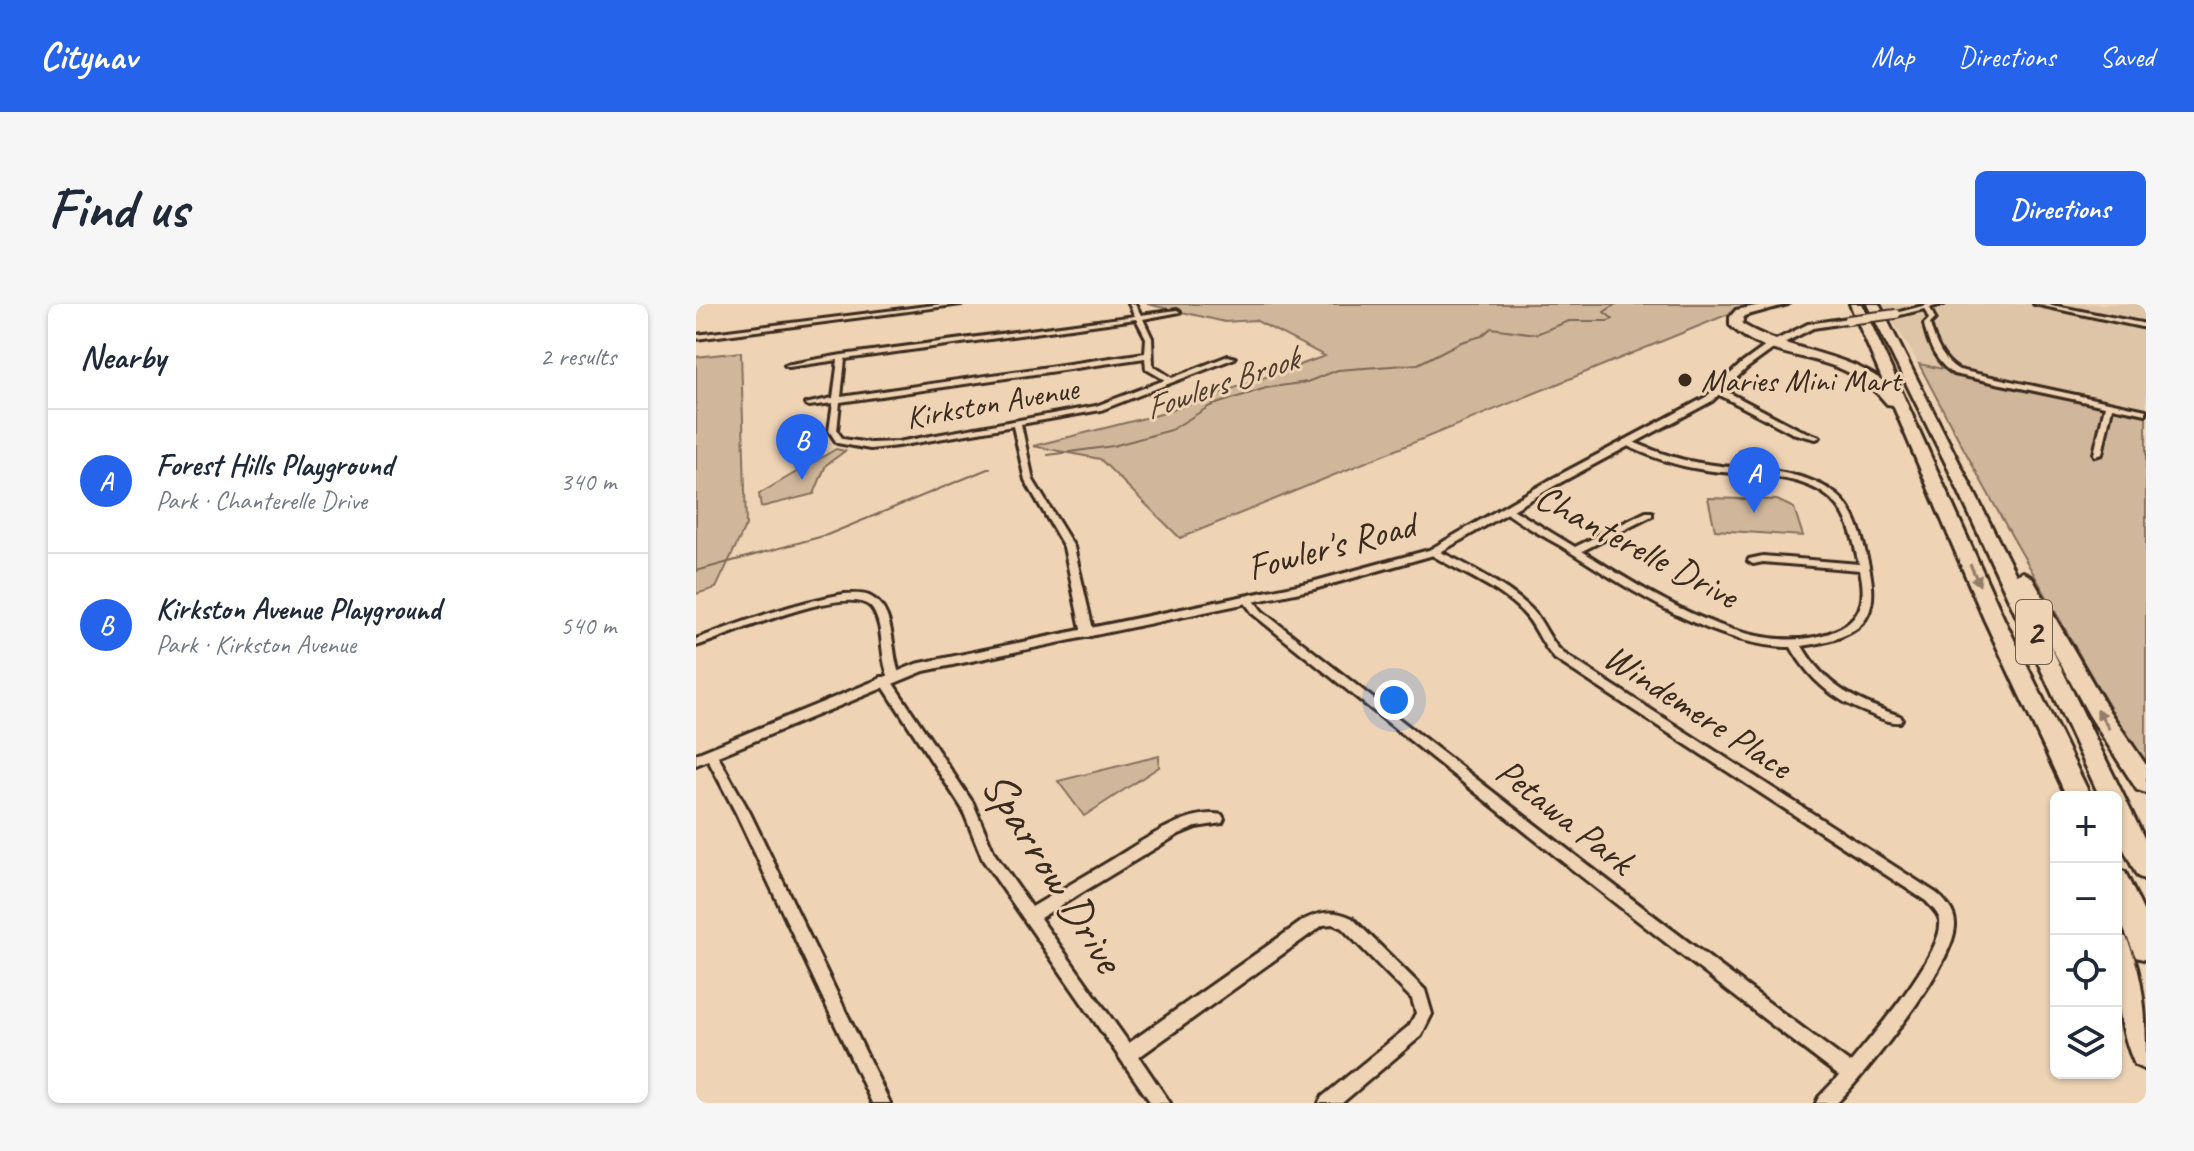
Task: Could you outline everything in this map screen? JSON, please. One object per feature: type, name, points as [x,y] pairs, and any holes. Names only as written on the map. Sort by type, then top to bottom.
[{"type":"highway","points":[[1782,304],[1740,313],[1735,321],[1742,330],[1773,345],[1850,367],[1880,385],[1926,466]]},
{"type":"highway","name":"2","points":[[1856,304],[1994,619],[2076,791]]},
{"type":"highway","name":"2","points":[[1873,304],[1956,468],[2109,791]]},
{"type":"highway","points":[[1956,468],[1987,514],[2100,715],[2146,784]]},
{"type":"highway","points":[[2059,753],[2071,791]]},
{"type":"highway","points":[[2122,819],[2146,869]]},
{"type":"highway","points":[[2122,894],[2146,948]]},
{"type":"highway","points":[[2122,968],[2146,1055]]},
{"type":"street","points":[[696,337],[958,304]]},
{"type":"street","points":[[1132,304],[1149,338],[1150,370],[1172,381]]},
{"type":"street","name":"Fowler's Road","points":[[703,757],[890,678],[930,665],[1248,600],[1361,574],[1433,552],[1626,442],[1709,399],[1744,366],[1773,345],[1811,326],[1896,314],[1940,304]]},
{"type":"street","points":[[2037,304],[2143,326]]},
{"type":"street","points":[[1927,308],[1932,319],[1927,324],[1929,337],[1950,369],[2146,412]]},
{"type":"street","points":[[789,365],[1177,312]]},
{"type":"street","points":[[2135,333],[2143,326]]},
{"type":"street","points":[[809,404],[1149,355]]},
{"type":"street","name":"Kirkston Avenue","points":[[842,357],[834,437],[857,446],[898,444],[1098,408],[1231,358]]},
{"type":"street","points":[[1719,391],[1795,431],[1816,437]]},
{"type":"street","points":[[2098,454],[2109,404]]},
{"type":"street","points":[[1016,422],[1029,480],[1069,547],[1088,634]]},
{"type":"street","name":"Chanterelle Drive","points":[[1508,510],[1705,622],[1744,636],[1783,643],[1822,639],[1852,627],[1869,606],[1865,567],[1846,507],[1828,492],[1799,480],[1745,469],[1680,463],[1626,442]]},
{"type":"street","points":[[1745,452],[1745,469]]},
{"type":"street","points":[[1577,550],[1649,514]]},
{"type":"street","name":"Windemere Place","points":[[1433,552],[1522,606],[1534,619],[1548,647],[1559,656],[1931,897],[1943,911],[1948,932],[1934,964],[1870,1052],[1850,1074]]},
{"type":"street","points":[[1753,561],[1763,559],[1865,567]]},
{"type":"street","name":"Sparrow Drive","points":[[696,643],[825,599],[862,596],[871,600],[878,610],[890,678],[968,807],[988,856],[1161,1103]]},
{"type":"street","name":"Petawa Park","points":[[1248,600],[1258,613],[1419,743],[1694,958],[1850,1074]]},
{"type":"street","points":[[1794,642],[1819,682],[1867,709],[1896,719]]},
{"type":"street","points":[[703,757],[881,1103]]},
{"type":"street","points":[[1030,916],[1174,830],[1195,822],[1217,819]]},
{"type":"street","points":[[1127,1055],[1309,925],[1321,919],[1336,918],[1347,923],[1419,995],[1424,1014],[1415,1031],[1328,1103]]},
{"type":"street","points":[[1825,1103],[1850,1074]]},
{"type":"shaded area","points":[[1147,304],[1753,304],[1180,538],[1100,459],[1033,446],[1161,414],[1325,356],[1255,320],[1225,322]]},
{"type":"shaded area","points":[[1882,304],[2146,304],[2146,411],[1919,364]]},
{"type":"shaded area","points":[[741,352],[746,525],[716,588],[696,594],[696,357]]},
{"type":"shaded area","points":[[1919,364],[2146,411],[2146,764],[2106,702]]},
{"type":"shaded area","points":[[836,449],[845,451],[826,465],[814,494],[761,507],[759,494]]},
{"type":"shaded area","points":[[1708,498],[1777,500],[1794,508],[1803,536],[1715,530]]},
{"type":"shaded area","points":[[1159,756],[1159,767],[1084,816],[1058,781]]},
{"type":"waterway","name":"Fowlers Brook","points":[[1048,455],[1113,446],[1171,430],[1210,406],[1266,388],[1307,382],[1338,370],[1418,364],[1461,342],[1482,336],[1491,328],[1536,334],[1569,321],[1608,321],[1613,319],[1604,312],[1616,304]]},
{"type":"waterway","name":"Fowlers Brook","points":[[696,571],[827,535],[990,468]]},
{"type":"place","name":"Maries Mini Mart","points":[[1685,380]]},
{"type":"place","name":"Kirkston Avenue Playground","points":[[802,480]]},
{"type":"place","name":"Forest Hills Playground","points":[[1754,513]]}]
